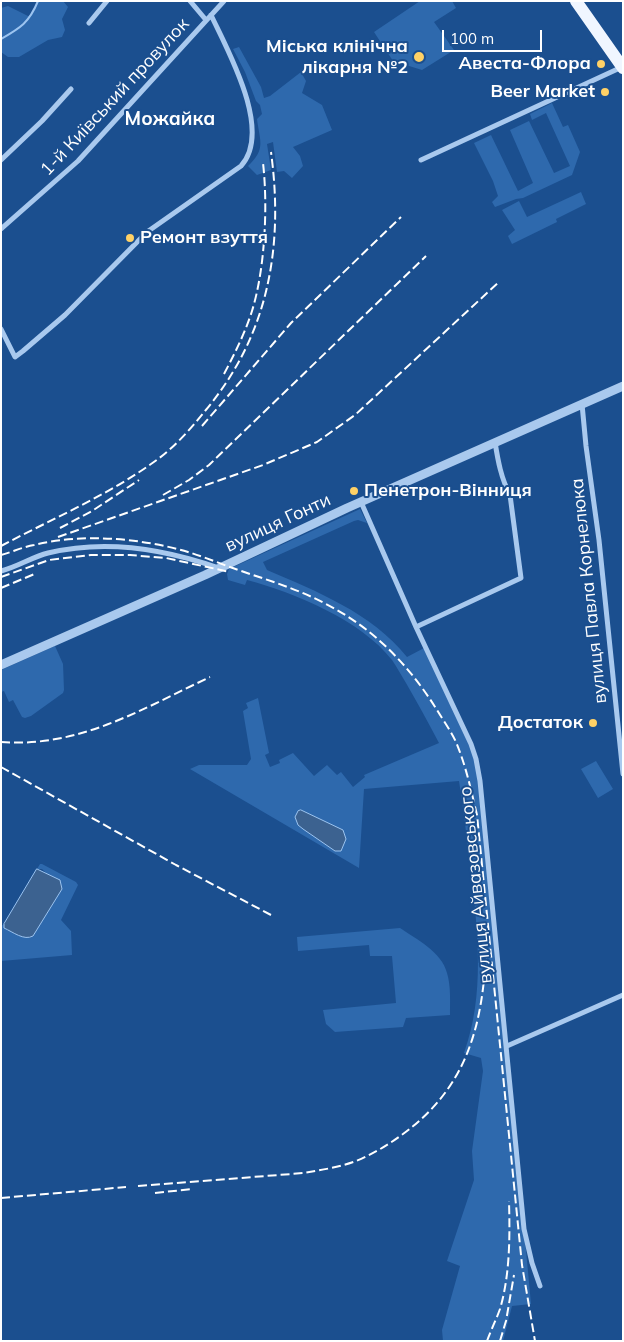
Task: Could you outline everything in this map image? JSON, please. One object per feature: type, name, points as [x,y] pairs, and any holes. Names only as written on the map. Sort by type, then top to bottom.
[{"type":"main road","points":[[576,1],[622,68]]},
{"type":"street","points":[[89,23],[107,1]]},
{"type":"street","points":[[190,1],[206,20]]},
{"type":"street","name":"1-й Київський провулок","points":[[1,228],[78,161],[224,1]]},
{"type":"street","points":[[1,329],[15,357],[65,315],[147,232],[246,161],[250,153],[252,135],[245,92],[235,65],[211,15]]},
{"type":"street","points":[[421,160],[622,68]]},
{"type":"street","points":[[1,160],[42,121],[70,89]]},
{"type":"street","name":"вулиця Гонти","points":[[1,665],[220,568],[360,502],[623,386]]},
{"type":"street","name":"вулиця Павла Корнелюка","points":[[582,404],[586,446],[600,540],[623,774]]},
{"type":"street","points":[[416,627],[521,578],[510,495],[499,467],[495,442]]},
{"type":"street","name":"вулиця Айвазовського","points":[[360,502],[471,744],[476,759],[480,781],[524,1229],[540,1286]]},
{"type":"street","points":[[1,571],[46,554],[68,549],[112,545],[168,553],[220,568]]},
{"type":"street","points":[[507,1046],[623,995]]},
{"type":"shaded area","points":[[38,1],[63,1],[68,7],[62,19],[65,30],[62,37],[48,40],[19,57],[8,57],[1,52],[1,8],[8,6],[30,17]]},
{"type":"shaded area","points":[[420,1],[452,1],[456,8],[434,22],[454,50],[422,70],[393,61],[374,32]]},
{"type":"shaded area","points":[[239,47],[261,87],[264,98],[270,96],[301,72],[306,81],[302,93],[322,105],[332,130],[293,147],[300,156],[303,166],[292,178],[284,171],[277,172],[273,142],[267,144],[271,170],[257,175],[248,166],[260,150],[257,119],[262,114],[260,105],[256,101],[245,72],[233,49]]},
{"type":"shaded area","points":[[552,103],[563,127],[568,125],[580,152],[572,175],[523,198],[495,207],[492,202],[498,196],[493,181],[474,143],[491,135],[518,191],[533,183],[510,130],[529,121],[554,173],[570,166],[546,113],[532,120],[530,114]]},
{"type":"shaded area","points":[[581,192],[586,204],[556,219],[557,222],[512,244],[508,236],[515,230],[502,210],[519,201],[527,217]]},
{"type":"shaded area","points":[[360,509],[367,523],[358,520],[354,521],[263,562],[267,570],[324,595],[360,616],[393,641],[407,657],[426,647],[476,759],[507,1046],[531,1304],[512,1306],[503,1341],[443,1341],[442,1330],[460,1266],[447,1261],[474,1180],[472,1151],[483,1071],[481,1058],[464,1053],[475,1009],[478,963],[474,895],[459,781],[364,789],[359,868],[190,769],[199,765],[247,765],[251,759],[243,711],[248,708],[246,703],[258,698],[269,753],[265,755],[270,767],[280,763],[279,760],[293,753],[314,776],[327,765],[337,775],[341,772],[353,787],[365,777],[364,775],[439,743],[392,660],[363,632],[326,610],[286,592],[247,580],[245,585],[228,580],[227,574],[229,569]]},
{"type":"shaded area","points":[[55,646],[63,664],[63,693],[31,716],[22,717],[13,700],[9,702],[4,691],[1,692],[1,670]]},
{"type":"shaded area","points":[[596,761],[613,789],[598,798],[581,769]]},
{"type":"shaded area","points":[[301,810],[343,830],[346,839],[341,851],[335,851],[298,825],[295,817],[298,811]]},
{"type":"shaded area","points":[[40,864],[76,882],[78,885],[61,920],[71,931],[72,955],[1,961],[1,926],[4,924],[5,928],[29,938],[33,936],[62,889],[42,869],[37,869]]},
{"type":"shaded area","points":[[37,869],[60,880],[62,889],[33,936],[26,937],[4,928],[4,924]]},
{"type":"shaded area","points":[[400,928],[434,952],[444,965],[449,983],[450,1015],[406,1018],[403,1027],[335,1032],[326,1024],[323,1010],[396,1003],[392,956],[370,956],[369,945],[298,951],[297,937]]},
{"type":"waterway","points":[[1,39],[14,32],[27,20],[38,1]]},
{"type":"railway","points":[[1,546],[97,497],[159,459],[193,426],[226,382],[244,352],[257,321],[266,289],[272,256],[275,222],[271,152]]},
{"type":"railway","points":[[224,374],[240,343],[252,311],[260,276],[265,218],[263,163]]},
{"type":"railway","points":[[202,426],[291,323],[401,217]]},
{"type":"railway","points":[[163,495],[189,480],[209,465],[426,256]]},
{"type":"railway","points":[[58,537],[263,465],[317,442],[355,415],[500,281]]},
{"type":"railway","points":[[60,528],[92,511],[139,480]]},
{"type":"railway","points":[[1,555],[52,541],[91,538],[151,543],[193,554],[277,583],[326,604],[343,614],[359,624],[389,649],[426,694],[456,742],[477,815],[522,1265],[535,1341]]},
{"type":"railway","points":[[1,577],[49,560],[91,555],[130,555],[166,558],[230,572]]},
{"type":"railway","points":[[1,588],[37,573]]},
{"type":"railway","points":[[1,742],[30,742],[57,739],[83,733],[135,713],[210,677]]},
{"type":"railway","points":[[1,767],[176,865],[271,915]]},
{"type":"railway","points":[[138,1186],[304,1173],[337,1167],[356,1161],[392,1142],[424,1116],[442,1097],[456,1076],[467,1054],[475,1031],[484,981],[486,954]]},
{"type":"railway","points":[[1,1198],[126,1187]]},
{"type":"railway","points":[[155,1193],[192,1189]]},
{"type":"railway","points":[[487,1341],[500,1309],[506,1283],[509,1201]]},
{"type":"railway","points":[[500,1341],[506,1321],[514,1275]]},
{"type":"place","name":"Міська клінічна лікарня №2","points":[[419,57]]},
{"type":"place","name":"Авеста-Флора","points":[[601,64]]},
{"type":"place","name":"Beer Market","points":[[605,92]]},
{"type":"place","name":"Ремонт взуття","points":[[130,238]]},
{"type":"place","name":"Пенетрон-Вінниця","points":[[354,491]]},
{"type":"place","name":"Достаток","points":[[593,723]]},
{"type":"district","name":"Можайка","points":[[170,119]]}]
